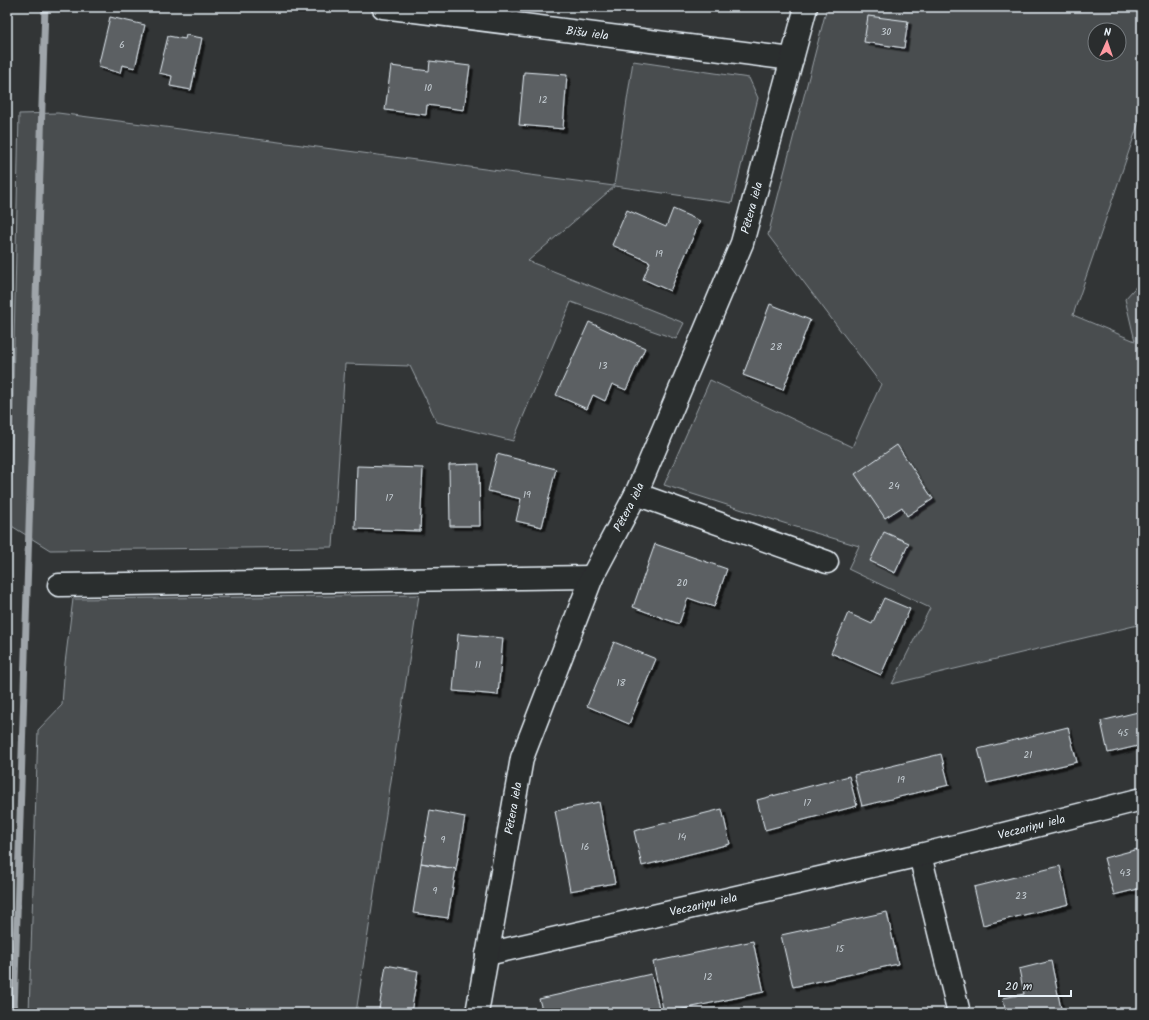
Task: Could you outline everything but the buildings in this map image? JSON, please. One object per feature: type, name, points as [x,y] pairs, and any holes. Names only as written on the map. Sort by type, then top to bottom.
[{"type":"street","name":"Bišu iela","points":[[383,7],[792,59]]},
{"type":"street","name":"Pētera iela","points":[[477,1013],[486,954],[522,758],[592,577],[636,494],[742,243],[806,7]]},
{"type":"street","points":[[636,494],[827,562]]},
{"type":"street","points":[[59,585],[592,577]]},
{"type":"street","name":"Veczariņu iela","points":[[486,954],[920,855],[1142,799]]},
{"type":"street","points":[[920,855],[958,1013]]},
{"type":"shaded area","points":[[827,7],[1142,7],[1142,113],[1073,315],[1135,341],[1125,299],[1141,281],[1142,269],[1142,624],[892,684],[930,608],[848,569],[859,546],[664,485],[710,380],[852,447],[881,384],[768,235]]},
{"type":"shaded area","points":[[633,61],[749,78],[758,98],[732,203],[615,186],[528,261],[684,323],[676,339],[571,302],[513,441],[437,422],[410,366],[345,364],[333,547],[50,550],[10,525],[19,114],[58,113],[614,186]]},
{"type":"shaded area","points":[[419,595],[356,1013],[29,1013],[38,730],[62,705],[65,663],[73,599]]},
{"type":"waterway","points":[[14,1013],[45,7]]}]
